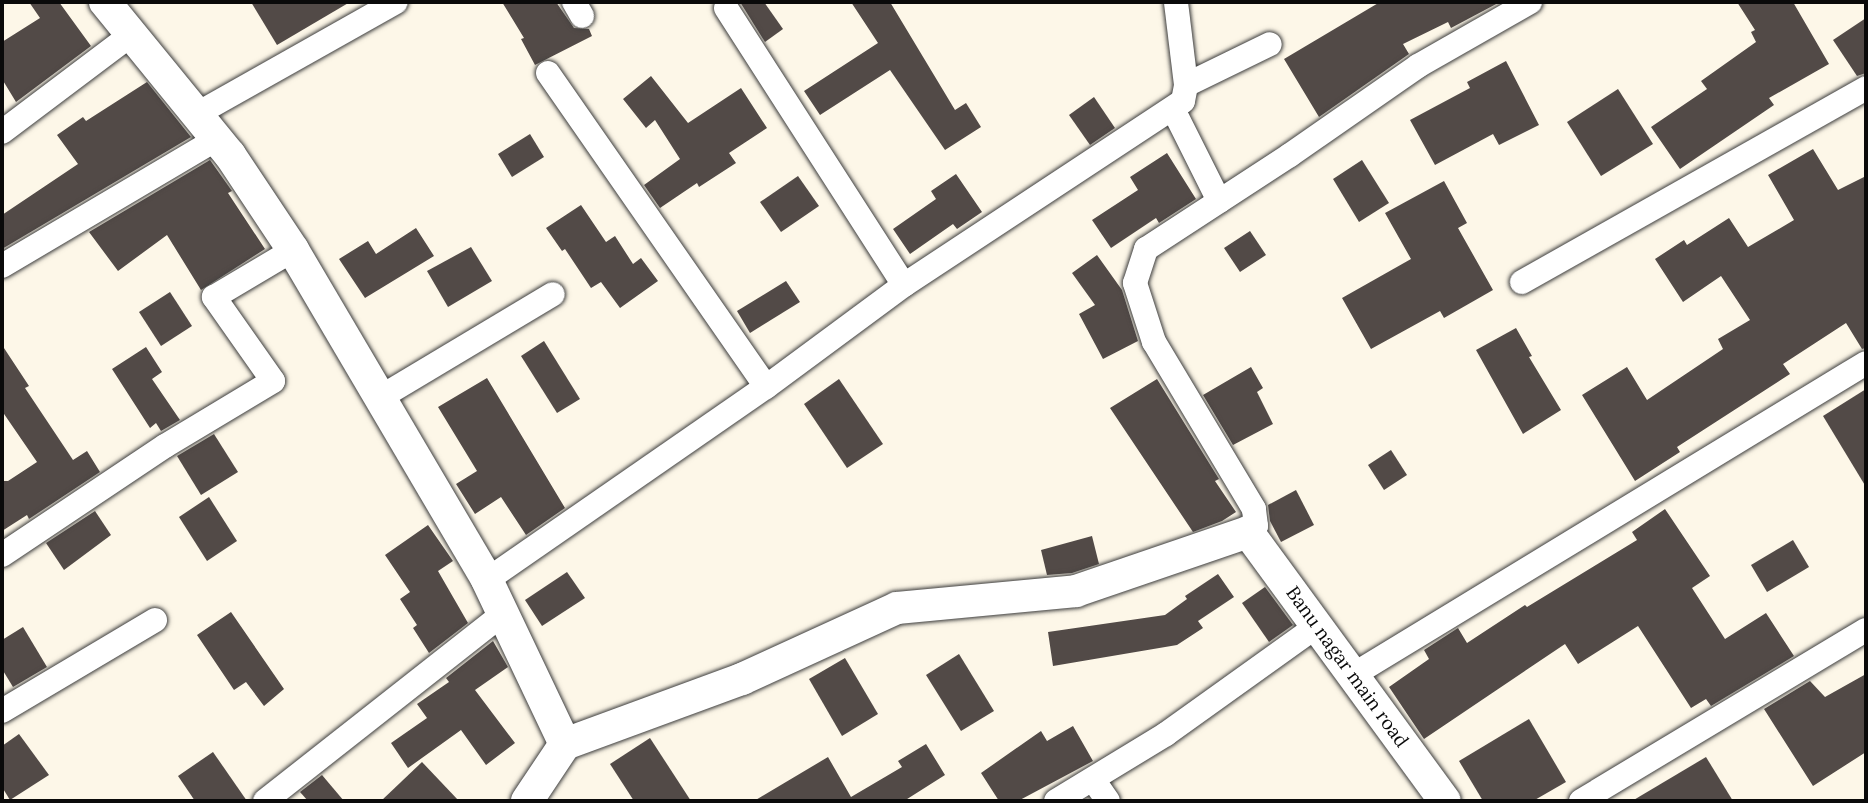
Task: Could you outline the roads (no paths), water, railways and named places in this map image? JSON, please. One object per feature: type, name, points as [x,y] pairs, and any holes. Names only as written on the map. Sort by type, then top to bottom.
[{"type":"street","points":[[105,2],[217,139],[293,250],[488,580],[565,744]]},
{"type":"street","points":[[197,114],[393,2]]},
{"type":"street","points":[[488,580],[766,387],[904,285],[1183,101],[1186,85],[1176,2]]},
{"type":"street","points":[[527,801],[565,744],[743,679],[897,608],[1076,591],[1248,532],[1256,526],[1254,509],[1154,342],[1135,283],[1146,249],[1418,65],[1530,2]]},
{"type":"street","points":[[726,8],[904,285]]},
{"type":"street","points":[[2,132],[132,34]]},
{"type":"street","points":[[1186,85],[1270,44]]},
{"type":"street","points":[[548,73],[766,387]]},
{"type":"street","points":[[1522,282],[1866,88]]},
{"type":"street","points":[[1173,108],[1219,201]]},
{"type":"street","points":[[2,266],[217,139]]},
{"type":"street","points":[[2,555],[154,453],[273,381],[214,297],[293,250]]},
{"type":"street","points":[[381,397],[553,294]]},
{"type":"street","points":[[1353,676],[1866,363]]},
{"type":"street","name":"Banu nagar main road","points":[[1248,532],[1445,801]]},
{"type":"street","points":[[265,801],[504,613]]},
{"type":"street","points":[[2,711],[155,620]]},
{"type":"street","points":[[1056,801],[1094,780],[1317,626]]},
{"type":"street","points":[[1581,801],[1866,630]]},
{"type":"street","points":[[1094,780],[1108,801]]}]
